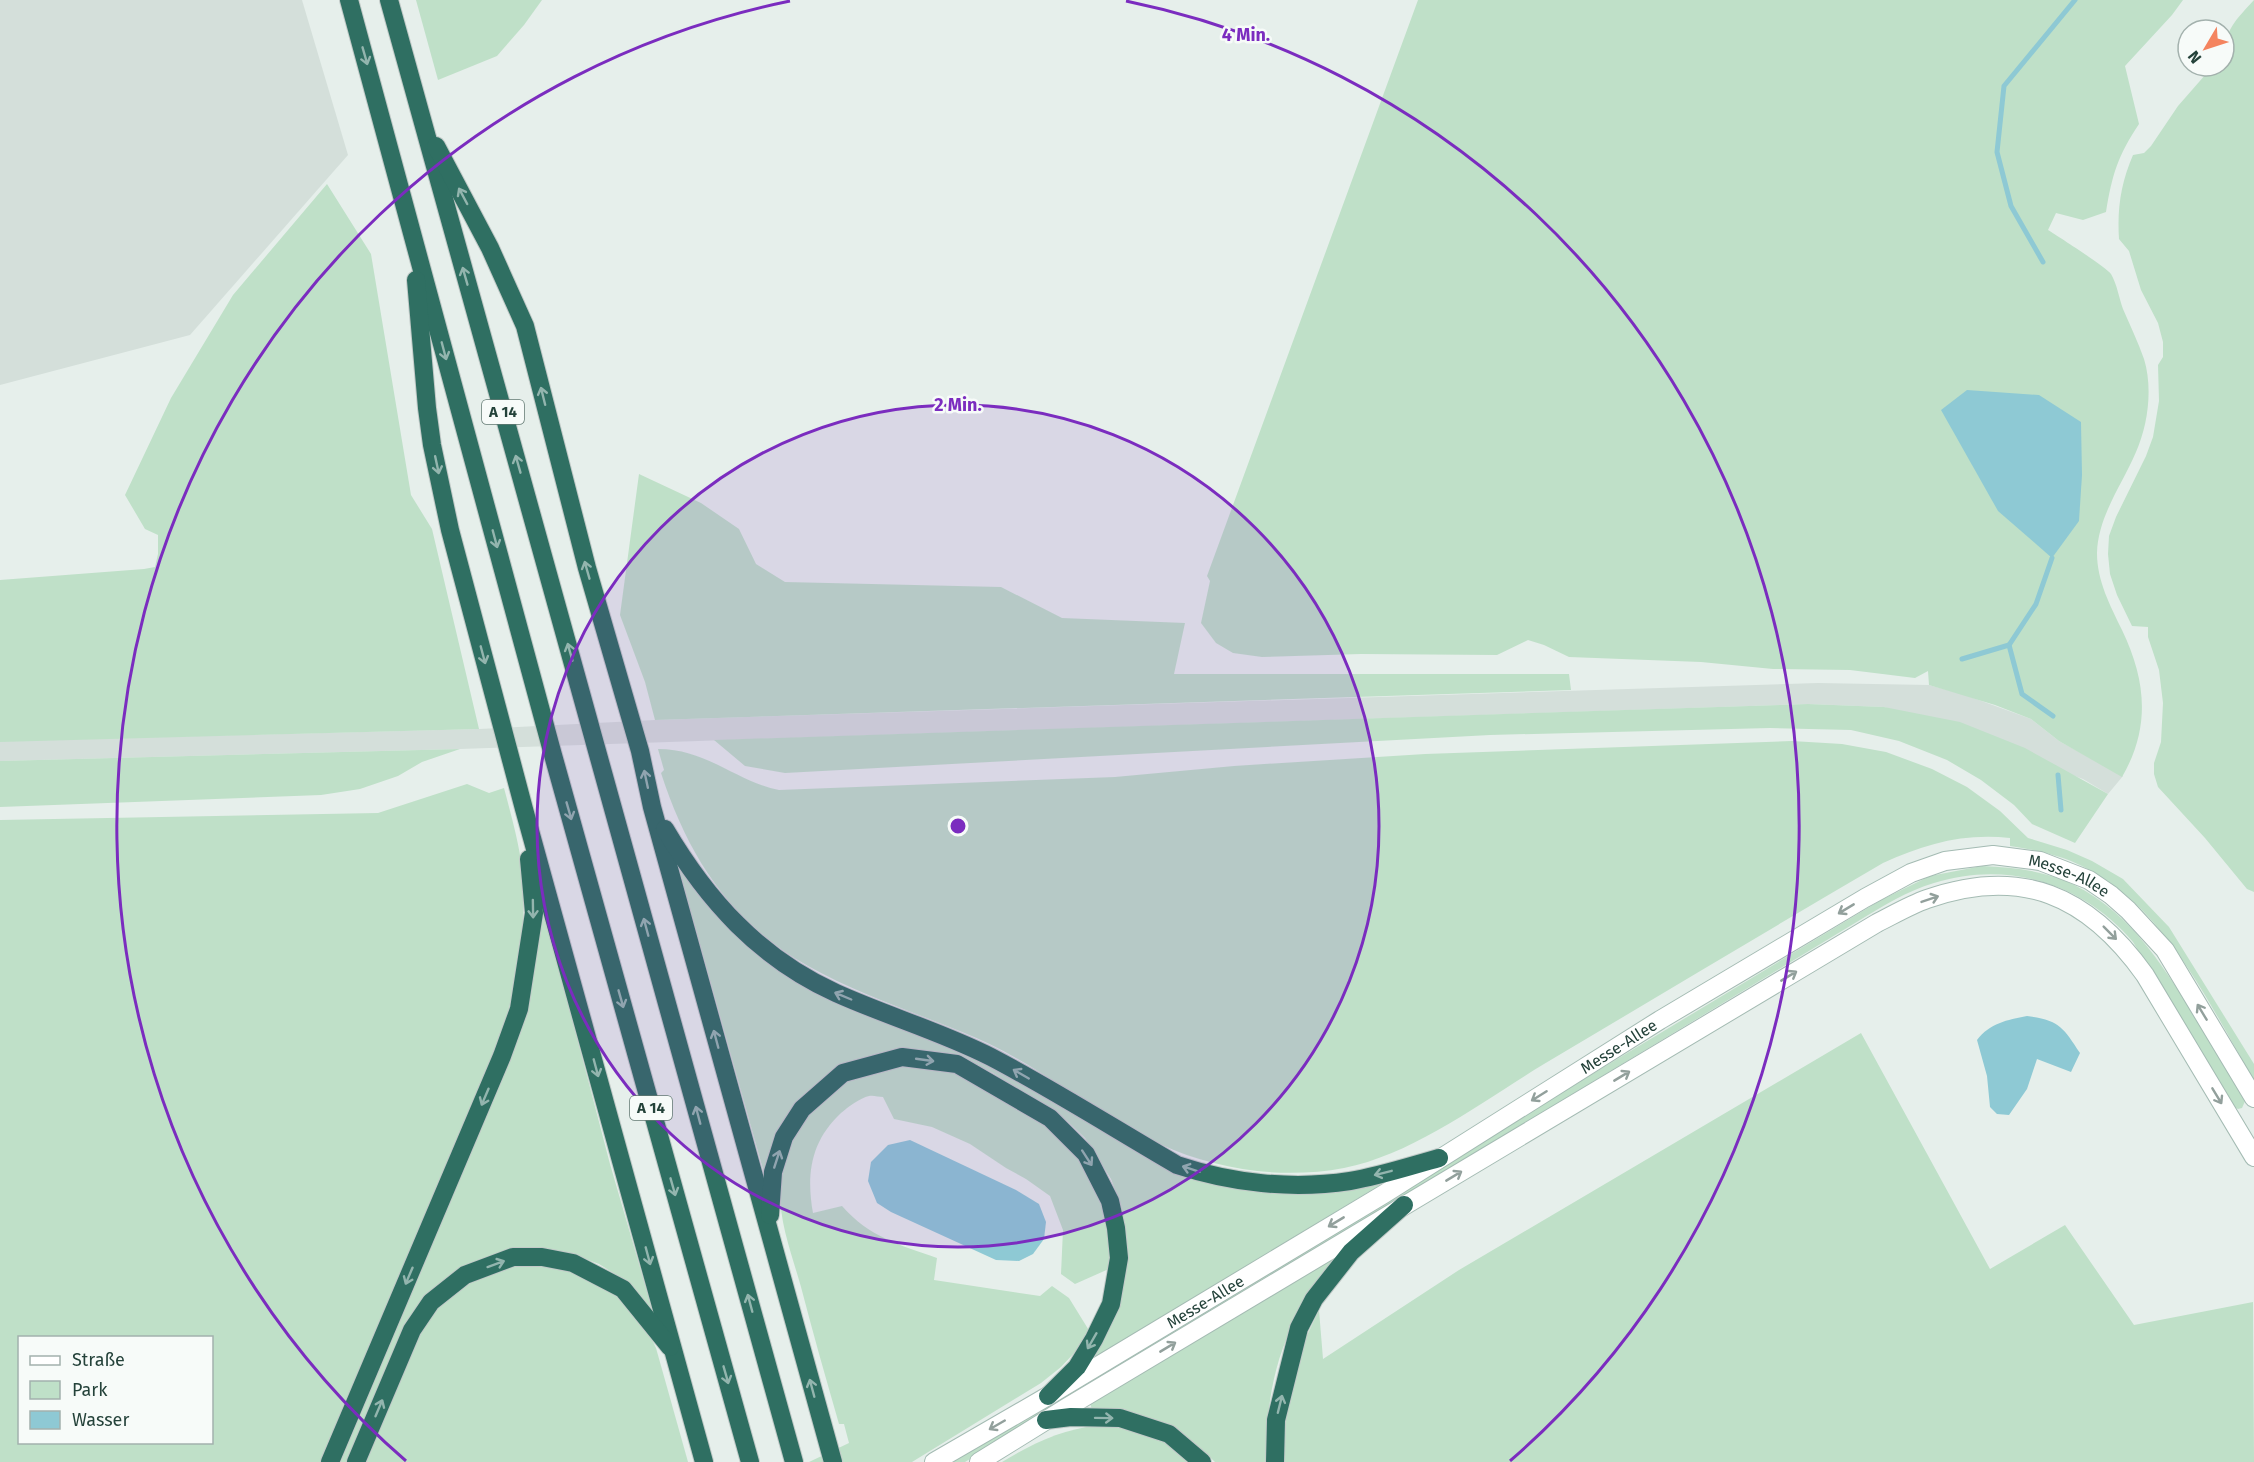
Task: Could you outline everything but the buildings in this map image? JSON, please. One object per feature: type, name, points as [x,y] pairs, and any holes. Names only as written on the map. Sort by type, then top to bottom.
[{"type":"highway","name":"A 14","points":[[349,0],[553,755],[750,1462]]},
{"type":"highway","name":"A 14","points":[[388,0],[793,1461]]},
{"type":"highway","points":[[420,115],[490,248],[525,326],[587,568],[628,706],[652,807],[832,1462]]},
{"type":"highway","points":[[411,234],[427,408],[432,445],[450,530],[524,809],[704,1462]]},
{"type":"highway","points":[[652,807],[700,883],[724,912],[774,958],[834,992],[990,1057],[1177,1165],[1211,1176],[1276,1185],[1350,1181],[1439,1158]]},
{"type":"highway","points":[[330,1462],[502,1056],[519,1009],[534,913],[524,809]]},
{"type":"highway","points":[[770,1238],[769,1202],[772,1172],[784,1137],[802,1109],[843,1073],[902,1057],[957,1064],[1050,1118],[1086,1154],[1110,1201],[1119,1258],[1111,1304],[1094,1340],[1077,1367],[1048,1396]]},
{"type":"highway","points":[[1275,1462],[1276,1420],[1299,1328],[1314,1299],[1351,1252],[1404,1205]]},
{"type":"highway","points":[[356,1462],[412,1330],[431,1302],[465,1275],[513,1257],[542,1257],[573,1263],[623,1289],[675,1353]]},
{"type":"highway","points":[[1046,1420],[1071,1417],[1120,1418],[1169,1434],[1202,1462]]},
{"type":"main road","name":"Messe-Allee","points":[[934,1462],[1384,1194],[1660,1020],[1865,898],[1911,873],[1945,861],[1993,855],[2040,861],[2089,880],[2128,910],[2165,950],[2254,1098]]},
{"type":"main road","name":"Messe-Allee","points":[[980,1462],[1046,1420],[1877,923],[1924,900],[1960,889],[1997,884],[2023,887],[2073,905],[2096,920],[2127,951],[2145,975],[2254,1157]]},
{"type":"shaded area","points":[[0,0],[302,0],[348,155],[190,335],[0,385]]},
{"type":"shaded area","points":[[1818,683],[1929,685],[1965,695],[2031,719],[2059,741],[2123,776],[2108,794],[2083,779],[1884,707],[1808,704],[460,749],[0,761],[0,741],[479,729],[655,720]]},
{"type":"green space","points":[[416,0],[542,0],[497,56],[438,80]]},
{"type":"green space","points":[[1418,0],[2183,0],[2125,66],[2139,124],[2117,166],[2106,212],[2083,220],[2056,213],[2048,230],[2111,274],[2147,370],[2149,394],[2144,430],[2136,452],[2106,513],[2098,539],[2097,553],[2102,583],[2130,649],[2140,685],[2142,704],[2138,740],[2122,777],[2059,741],[2031,719],[1995,705],[1929,685],[1928,671],[1915,678],[1850,670],[1773,669],[1701,662],[1569,657],[1528,640],[1497,655],[1361,654],[1262,657],[1233,653],[1216,643],[1201,623],[1210,581],[1207,576]]},
{"type":"green space","points":[[2254,0],[2254,892],[2247,889],[2205,838],[2158,787],[2154,774],[2154,763],[2161,742],[2163,703],[2159,670],[2148,637],[2148,627],[2132,626],[2117,595],[2110,574],[2108,554],[2109,536],[2116,517],[2153,437],[2159,401],[2158,365],[2163,357],[2163,342],[2158,323],[2141,290],[2129,251],[2119,239],[2119,206],[2125,176],[2133,155],[2144,153],[2151,146],[2178,106],[2202,78],[2236,78],[2236,21]]},
{"type":"green space","points":[[327,184],[371,254],[411,495],[432,529],[479,729],[0,742],[0,580],[155,567],[158,535],[145,529],[125,495],[171,398],[233,295]]},
{"type":"green space","points":[[639,474],[701,503],[739,529],[756,564],[785,582],[1001,587],[1062,618],[1185,623],[1174,674],[1569,674],[1571,690],[655,720],[645,682],[620,615]]},
{"type":"green space","points":[[1808,704],[1884,707],[1960,722],[2025,748],[2108,794],[2075,843],[2032,824],[2014,805],[1981,780],[1947,760],[1899,741],[1851,730],[1770,728],[1490,735],[785,773],[745,766],[714,740]]},
{"type":"green space","points":[[1792,741],[1842,744],[1886,752],[1932,769],[1967,787],[2000,811],[2028,838],[2067,850],[2123,879],[2169,927],[2254,1064],[2254,1080],[2177,951],[2127,896],[2097,874],[2063,858],[2010,846],[2010,838],[1976,837],[1929,845],[1883,863],[1544,1064],[1447,1125],[1396,1151],[1370,1161],[1328,1171],[1279,1173],[1230,1167],[1180,1152],[1147,1138],[995,1046],[845,985],[780,948],[734,907],[715,884],[699,859],[672,803],[661,773],[664,770],[658,749],[691,754],[748,780],[779,790],[1115,777],[1234,766],[1425,754]]},
{"type":"green space","points":[[460,749],[422,762],[398,776],[360,789],[321,795],[0,807],[0,761]]},
{"type":"green space","points":[[467,784],[489,793],[504,788],[522,869],[523,913],[520,957],[500,1041],[325,1462],[0,1462],[0,820],[378,813]]},
{"type":"green space","points":[[1982,866],[2023,870],[2063,880],[2105,904],[2123,920],[2155,956],[2182,996],[2246,1099],[2242,1108],[2234,1107],[2133,942],[2091,905],[2067,891],[2016,876],[1989,874],[1934,883],[1877,909],[965,1462],[949,1462],[1881,900],[1930,876]]},
{"type":"green space","points":[[683,869],[731,929],[997,1068],[1146,1158],[1183,1174],[1380,1180],[1380,1185],[1092,1360],[1127,1254],[1121,1206],[1111,1179],[1085,1138],[1067,1121],[993,1073],[965,1060],[903,1050],[882,1053],[841,1068],[764,1173],[679,870]]},
{"type":"green space","points":[[539,911],[544,911],[610,1164],[653,1312],[637,1292],[618,1276],[599,1264],[580,1257],[511,1251],[485,1258],[461,1269],[398,1341],[347,1462],[340,1462],[489,1109],[527,1005],[534,971]]},
{"type":"green space","points":[[1861,1033],[1990,1269],[2065,1225],[2134,1325],[2253,1302],[2254,1462],[1284,1462],[1284,1423],[1302,1346],[1319,1310],[1323,1359],[1459,1270]]},
{"type":"green space","points":[[901,1065],[955,1071],[1055,1131],[1088,1169],[1108,1220],[1111,1268],[1075,1284],[1061,1274],[1063,1230],[1050,1196],[970,1144],[932,1127],[894,1119],[883,1097],[869,1096],[854,1103],[831,1124],[817,1147],[810,1185],[813,1213],[842,1206],[852,1217],[874,1233],[937,1258],[934,1280],[1040,1296],[1052,1286],[1069,1298],[1090,1332],[1061,1367],[1041,1383],[912,1462],[809,1462],[849,1443],[844,1424],[839,1424],[787,1238],[780,1201],[782,1173],[787,1156],[803,1124],[825,1097],[853,1078]]},
{"type":"green space","points":[[1330,1257],[1333,1261],[1296,1319],[1281,1353],[1269,1407],[1266,1462],[1215,1462],[1186,1437],[1160,1422],[1130,1414],[1092,1410],[1090,1403]]},
{"type":"green space","points":[[543,1265],[578,1273],[614,1293],[627,1304],[648,1331],[656,1348],[688,1462],[362,1462],[413,1342],[437,1306],[465,1285],[510,1266]]},
{"type":"green space","points":[[1099,1425],[1123,1426],[1166,1441],[1193,1462],[1002,1462],[1049,1438],[1072,1430]]},
{"type":"water","points":[[1967,390],[2039,395],[2081,422],[2082,475],[2079,521],[2052,558],[1998,511],[1941,410]]},
{"type":"water","points":[[2027,1016],[2046,1020],[2059,1026],[2080,1053],[2071,1072],[2037,1059],[2027,1089],[2009,1115],[1997,1114],[1990,1107],[1987,1076],[1977,1040],[1993,1026]]},
{"type":"water","points":[[910,1140],[1016,1190],[1039,1204],[1046,1222],[1044,1239],[1033,1254],[1019,1261],[996,1260],[891,1212],[877,1203],[868,1181],[871,1162],[888,1145]]},
{"type":"waterway","points":[[2043,262],[2011,206],[1997,152],[2004,86],[2075,0]]},
{"type":"waterway","points":[[2052,558],[2036,604],[2009,645],[2022,694],[2053,716]]},
{"type":"waterway","points":[[1962,659],[2009,645]]},
{"type":"waterway","points":[[2058,775],[2061,810]]}]
